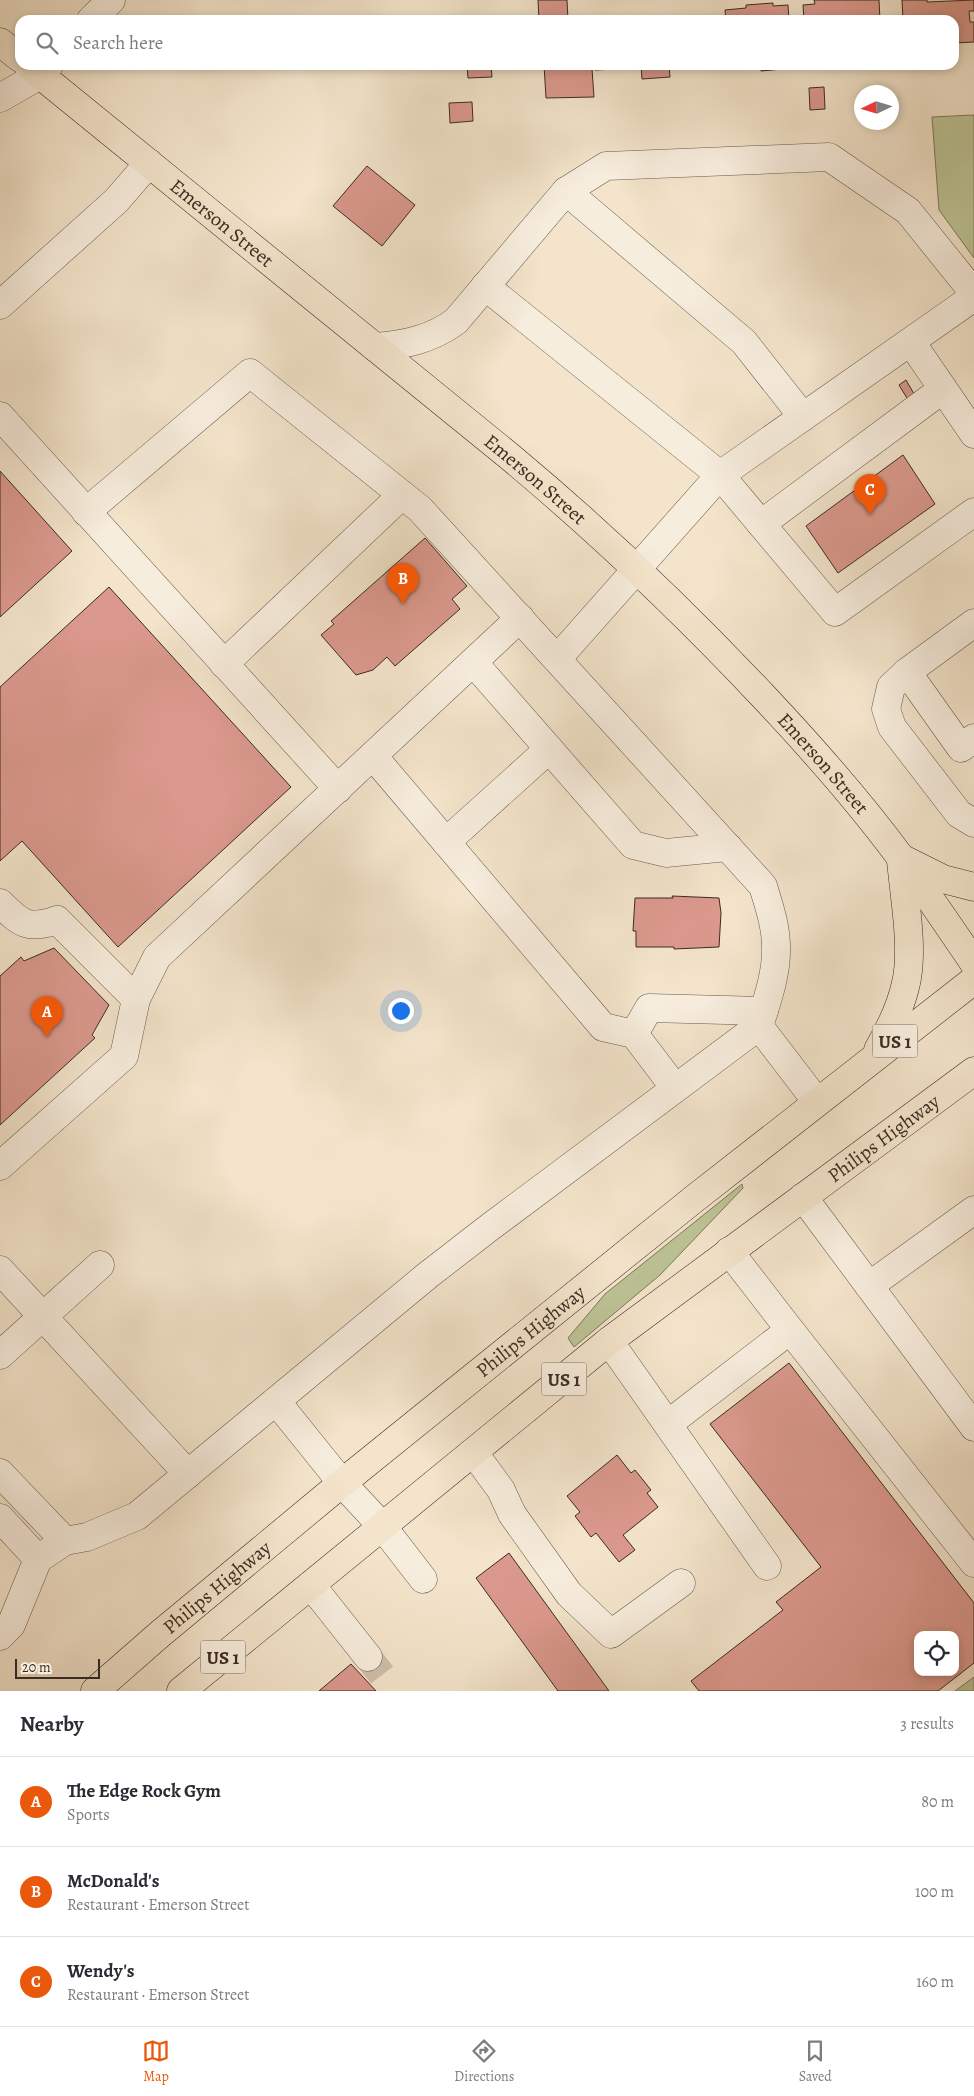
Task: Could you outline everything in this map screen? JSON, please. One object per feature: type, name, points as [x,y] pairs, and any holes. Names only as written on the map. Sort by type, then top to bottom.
[{"type":"main road","name":"Emerson Street","points":[[0,42],[15,53]]},
{"type":"main road","name":"Emerson Street","points":[[39,70],[149,163],[555,494],[639,569],[710,639],[844,787],[901,858],[974,964]]},
{"type":"main road","points":[[901,858],[943,879],[974,887]]},
{"type":"main road","points":[[874,1058],[896,1019],[907,982],[908,939],[901,858]]},
{"type":"main road","name":"Philips Highway","points":[[95,1691],[160,1634],[342,1483],[694,1199],[974,980]]},
{"type":"main road","name":"Philips Highway","points":[[181,1691],[609,1341],[974,1071]]},
{"type":"street","points":[[96,15],[111,0]]},
{"type":"street","points":[[0,98],[30,70]]},
{"type":"street","points":[[375,347],[410,343],[447,328],[456,321],[566,190],[606,166],[829,157],[908,211],[974,292]]},
{"type":"street","points":[[0,305],[116,201],[149,163]]},
{"type":"street","points":[[566,190],[744,342],[802,418]]},
{"type":"street","points":[[484,286],[720,475],[834,612],[974,512]]},
{"type":"street","points":[[557,659],[639,569],[720,475],[974,297]]},
{"type":"street","points":[[911,342],[974,434]]},
{"type":"street","points":[[0,1636],[12,1626],[38,1559],[65,1541],[87,1537],[137,1516],[466,1245],[676,1088],[762,1019],[772,985],[776,947],[773,922],[763,886],[420,509],[250,374],[86,512]]},
{"type":"street","points":[[762,524],[943,389]]},
{"type":"street","points":[[0,416],[338,789]]},
{"type":"street","points":[[224,664],[402,495]]},
{"type":"street","points":[[0,1166],[124,1056],[136,999],[157,957],[520,618]]},
{"type":"street","points":[[974,623],[907,672],[891,688],[886,709],[892,727],[959,814],[974,823]]},
{"type":"street","points":[[473,662],[632,845],[666,853],[728,847]]},
{"type":"street","points":[[907,672],[961,748],[974,738]]},
{"type":"street","points":[[446,842],[550,749]]},
{"type":"street","points":[[373,756],[603,1027],[634,1034],[676,1088]]},
{"type":"street","points":[[0,903],[17,920],[38,926],[57,920],[136,999]]},
{"type":"street","points":[[634,1034],[649,1008],[762,1019]]},
{"type":"street","points":[[762,1019],[817,1102]]},
{"type":"street","points":[[803,1197],[974,1427]]},
{"type":"street","points":[[869,1286],[974,1210]]},
{"type":"street","points":[[729,1251],[974,1564]]},
{"type":"street","points":[[0,1355],[100,1264]]},
{"type":"street","points":[[0,1270],[188,1474]]},
{"type":"street","points":[[668,1424],[790,1330]]},
{"type":"street","points":[[609,1341],[767,1566]]},
{"type":"street","points":[[276,1401],[342,1483],[382,1526],[423,1579]]},
{"type":"street","points":[[474,1453],[501,1490],[512,1514],[569,1594],[611,1634],[681,1583]]},
{"type":"street","points":[[0,1473],[65,1541]]},
{"type":"street","points":[[0,1518],[38,1559]]},
{"type":"street","points":[[311,1585],[368,1657]]},
{"type":"green space","points":[[974,115],[974,258],[939,210],[932,117]]},
{"type":"green space","points":[[742,1184],[743,1188],[660,1275],[574,1347],[568,1338],[605,1294]]},
{"type":"green space","points":[[974,1677],[974,1691],[955,1691]]},
{"type":"building","points":[[538,0],[567,0],[568,15],[539,15]]},
{"type":"building","points":[[814,0],[879,0],[880,15],[804,15],[803,5],[815,4]]},
{"type":"building","points":[[902,0],[927,0],[927,2],[974,0],[974,11],[969,11],[970,22],[974,22],[974,42],[959,43],[959,15],[903,15]]},
{"type":"building","points":[[773,3],[773,6],[788,5],[789,15],[726,15],[725,10],[746,8],[746,5]]},
{"type":"building","points":[[467,70],[491,70],[492,77],[468,78]]},
{"type":"building","points":[[544,70],[592,70],[594,97],[546,98]]},
{"type":"building","points":[[641,70],[669,70],[670,77],[642,79]]},
{"type":"building","points":[[824,87],[825,109],[810,110],[809,88]]},
{"type":"building","points":[[472,102],[473,121],[450,123],[449,103]]},
{"type":"building","points":[[367,166],[415,205],[382,246],[333,206]]},
{"type":"building","points":[[906,380],[917,399],[910,403],[899,385]]},
{"type":"building","points":[[903,455],[935,504],[838,573],[806,526]]},
{"type":"building","points":[[0,471],[72,551],[0,617]]},
{"type":"building","points":[[425,538],[467,586],[452,599],[460,609],[395,666],[387,657],[373,670],[356,675],[321,635],[334,624],[331,621]]},
{"type":"building","points":[[109,587],[291,787],[118,947],[22,841],[0,861],[0,687]]},
{"type":"building","points":[[672,896],[719,898],[721,913],[719,947],[674,949],[674,947],[636,947],[636,931],[633,931],[635,898],[673,898]]},
{"type":"building","points":[[54,948],[109,1005],[92,1035],[95,1038],[0,1125],[0,976],[21,957],[24,961]]},
{"type":"building","points":[[789,1363],[974,1603],[974,1663],[959,1675],[959,1631],[914,1631],[914,1676],[957,1676],[938,1691],[699,1691],[691,1681],[783,1610],[776,1602],[821,1567],[710,1424]]},
{"type":"building","points":[[617,1455],[631,1473],[635,1470],[651,1490],[647,1493],[658,1507],[623,1535],[635,1550],[619,1562],[596,1533],[591,1537],[575,1516],[580,1512],[567,1496]]},
{"type":"building","points":[[509,1553],[609,1691],[558,1691],[476,1578]]},
{"type":"building","points":[[351,1664],[376,1691],[319,1691]]},
{"type":"tunnel","points":[[368,1657],[382,1675]]},
{"type":"place","name":"Wendy's","points":[[870,515]]},
{"type":"place","name":"McDonald's","points":[[403,604]]},
{"type":"place","name":"The Edge Rock Gym","points":[[47,1037]]}]
